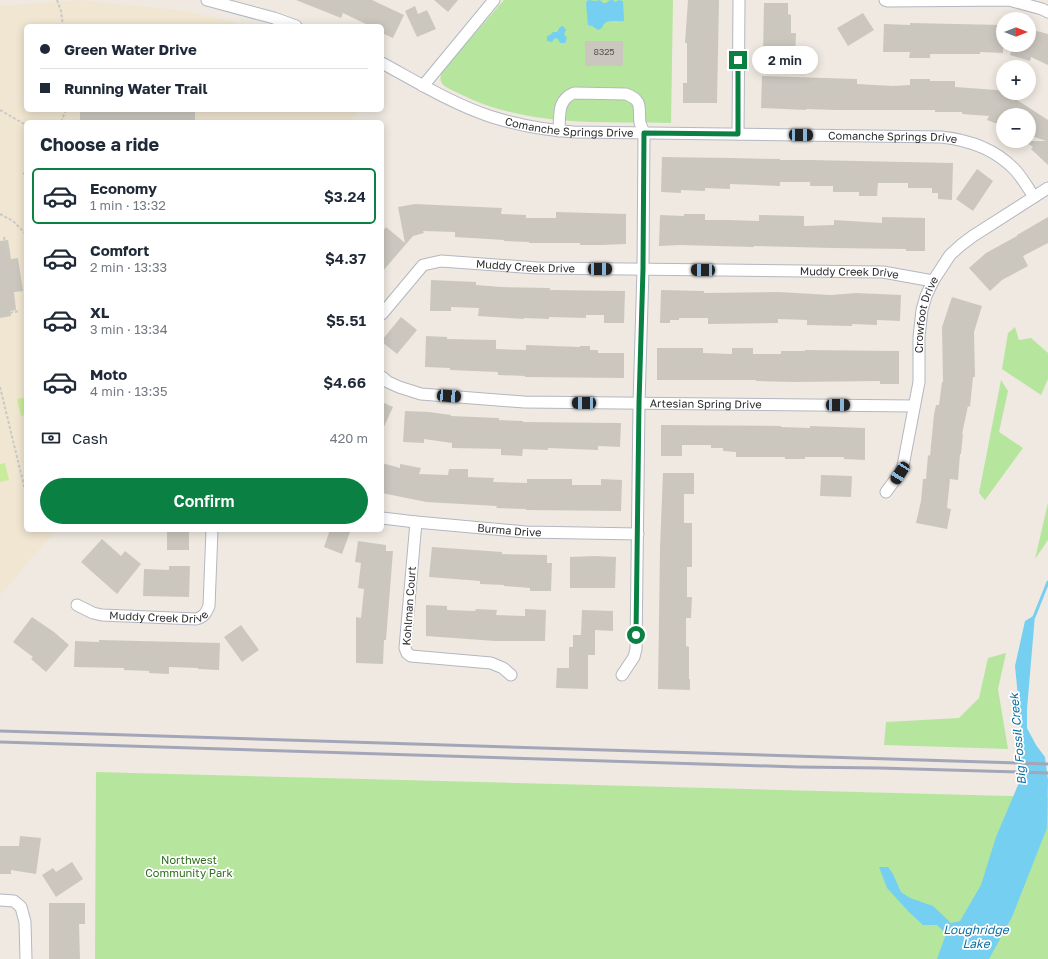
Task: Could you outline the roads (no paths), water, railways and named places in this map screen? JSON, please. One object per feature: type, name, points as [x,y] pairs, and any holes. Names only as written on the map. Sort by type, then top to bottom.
[{"type":"street","points":[[207,0],[219,1],[290,24]]},
{"type":"street","points":[[423,86],[494,0]]},
{"type":"street","points":[[738,134],[739,0]]},
{"type":"street","points":[[885,0],[922,2],[1009,0],[1048,12]]},
{"type":"street","name":"Comanche Springs Drive","points":[[384,64],[459,104],[489,116],[525,126],[559,131],[941,137],[965,140],[988,149],[1008,162],[1017,172],[1034,197]]},
{"type":"street","points":[[559,131],[560,108],[563,100],[568,96],[574,93],[626,94],[638,102],[640,109],[640,123],[644,133],[636,649],[634,657],[622,675]]},
{"type":"street","name":"Crowfoot Drive","points":[[886,492],[895,481],[903,466],[920,373],[920,324],[926,296],[933,281],[950,256],[961,245],[1048,188]]},
{"type":"street","name":"Muddy Creek Drive","points":[[384,312],[423,265],[432,262],[454,261],[536,268],[883,272],[933,281]]},
{"type":"street","name":"Artesian Spring Drive","points":[[384,379],[388,382],[411,392],[530,402],[914,406]]},
{"type":"street","name":"Burma Drive","points":[[384,518],[545,533],[638,534]]},
{"type":"street","name":"Kohlman Court","points":[[416,522],[405,648],[406,653],[411,656],[491,663],[503,668],[511,675]]},
{"type":"street","name":"Muddy Creek Drive","points":[[77,605],[102,616],[196,619],[202,617],[209,606],[212,532]]},
{"type":"street","points":[[0,900],[14,900],[21,907],[25,922],[26,959]]},
{"type":"water","points":[[588,0],[600,0],[603,3],[610,0],[615,2],[619,0],[623,1],[624,21],[611,21],[605,23],[602,28],[598,30],[588,25],[586,3]]},
{"type":"water","points":[[563,26],[566,30],[564,34],[567,38],[565,43],[560,43],[558,39],[555,38],[552,42],[547,41],[547,36],[553,32],[557,32],[560,27]]},
{"type":"water","name":"Loughridge Lake","points":[[1035,615],[1027,709],[1027,728],[1036,745],[1045,757],[1048,780],[1047,828],[1012,917],[989,959],[937,959],[946,934],[937,925],[923,925],[908,911],[887,888],[879,867],[888,867],[893,874],[901,892],[910,898],[933,906],[951,923],[960,921],[981,885],[996,837],[1021,778],[1016,755],[1016,745],[1021,727],[1015,666],[1025,621]]},
{"type":"waterway","name":"Big Fossil Creek","points":[[1034,617],[1048,582]]},
{"type":"railway","points":[[0,731],[1048,764]]},
{"type":"railway","points":[[0,742],[798,767],[1048,773]]},
{"type":"park label","name":"Northwest Community Park","points":[[189,866]]}]
